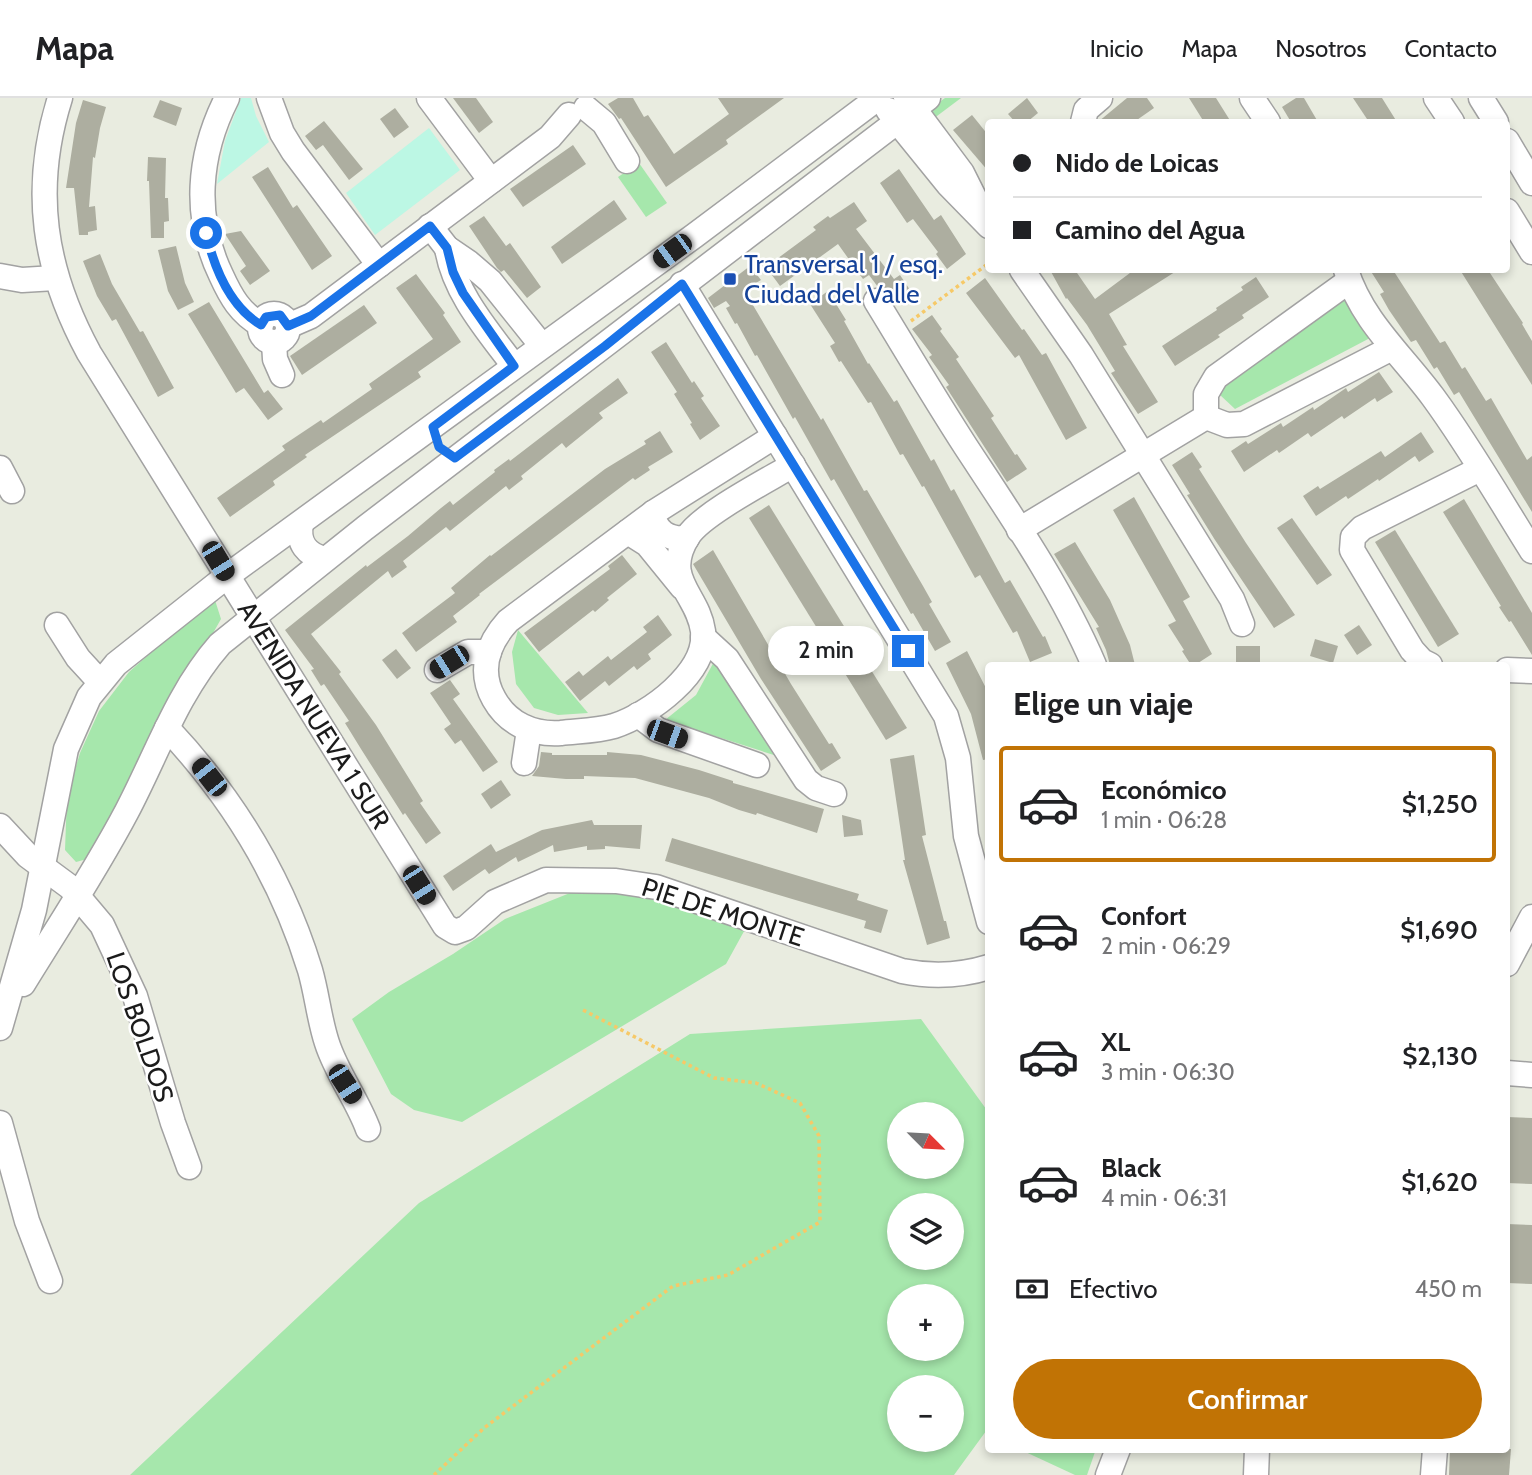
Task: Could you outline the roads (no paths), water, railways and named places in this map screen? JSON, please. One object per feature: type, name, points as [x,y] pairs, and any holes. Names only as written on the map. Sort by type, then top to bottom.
[{"type":"street","name":"AVENIDA NUEVA 1 SUR","points":[[60,98],[47,152],[44,188],[46,229],[55,278],[65,306],[89,353],[444,926],[455,932],[466,928]]},
{"type":"street","points":[[227,98],[214,126],[202,179],[203,216],[209,248],[229,292],[243,313],[274,331]]},
{"type":"street","points":[[269,98],[282,133],[293,151],[379,265]]},
{"type":"street","points":[[429,98],[491,180]]},
{"type":"street","points":[[3,1022],[43,869],[66,749],[80,712],[100,682],[128,653],[227,576],[879,98],[911,106],[961,173],[985,220]]},
{"type":"street","points":[[1084,119],[1086,110],[1100,98]]},
{"type":"street","points":[[1252,98],[1266,119]]},
{"type":"street","points":[[1436,98],[1450,119]]},
{"type":"street","points":[[1481,98],[1494,119]]},
{"type":"street","points":[[274,331],[311,316],[550,137],[576,105],[604,123],[627,161]]},
{"type":"street","points":[[3,1022],[126,813],[186,690],[220,644],[325,559],[605,346],[911,106]]},
{"type":"street","points":[[1510,146],[1532,183]]},
{"type":"street","points":[[1510,216],[1529,244]]},
{"type":"street","points":[[430,226],[447,248],[490,281],[542,346]]},
{"type":"street","points":[[447,248],[453,272],[463,293],[514,366]]},
{"type":"street","points":[[1024,273],[1081,355],[1232,599],[1242,624]]},
{"type":"street","points":[[1206,417],[1206,394],[1216,377],[1347,275],[1364,311],[1432,396],[1532,551]]},
{"type":"street","points":[[0,276],[22,280],[55,278]]},
{"type":"street","points":[[682,284],[946,716],[958,758],[970,858],[985,909]]},
{"type":"street","points":[[876,301],[1019,530],[1076,626],[1093,662]]},
{"type":"street","points":[[583,315],[598,330],[605,346]]},
{"type":"street","points":[[274,331],[275,359],[282,375]]},
{"type":"street","points":[[1206,417],[1227,425],[1244,424],[1392,348]]},
{"type":"street","points":[[1019,530],[1206,417]]},
{"type":"street","points":[[433,427],[439,447],[455,458]]},
{"type":"street","points":[[628,532],[648,544],[683,587],[701,620],[701,650],[688,675],[638,715],[603,728],[550,733],[529,730],[507,716],[491,694],[486,671],[493,640],[508,621],[653,513],[775,436]]},
{"type":"street","points":[[683,587],[679,558],[687,537],[704,519],[793,465]]},
{"type":"street","points":[[0,468],[12,491]]},
{"type":"street","points":[[1421,662],[1352,550],[1353,537],[1363,528],[1480,469]]},
{"type":"street","points":[[653,513],[661,531],[671,538],[687,537]]},
{"type":"street","points":[[301,524],[300,539],[303,546],[309,553],[325,559]]},
{"type":"street","points":[[57,625],[78,657],[100,682]]},
{"type":"street","points":[[703,637],[727,659],[806,780],[816,788],[834,794]]},
{"type":"street","points":[[437,670],[468,652],[489,652]]},
{"type":"street","points":[[1510,670],[1532,671]]},
{"type":"street","points":[[638,715],[658,730],[757,765]]},
{"type":"street","points":[[167,728],[220,790],[271,874],[304,953],[327,1043],[338,1071],[358,1105],[368,1129]]},
{"type":"street","points":[[524,763],[529,730]]},
{"type":"street","name":"LOS BOLDOS","points":[[0,826],[18,847],[77,894],[102,925],[125,972],[143,1021],[189,1167]]},
{"type":"street","name":"PIE DE MONTE","points":[[466,928],[495,902],[546,880],[616,881],[656,887],[902,971],[950,975],[985,968]]},
{"type":"street","points":[[1510,958],[1532,917]]},
{"type":"street","points":[[1510,1073],[1532,1075]]},
{"type":"street","points":[[0,1123],[27,1221],[50,1281]]},
{"type":"street","points":[[1108,1475],[1116,1453]]},
{"type":"street","points":[[1256,1475],[1257,1453]]},
{"type":"street","points":[[1433,1475],[1435,1453]]},
{"type":"place","name":"Transversal 1 / esq. Ciudad del Valle","points":[[730,279]]}]
